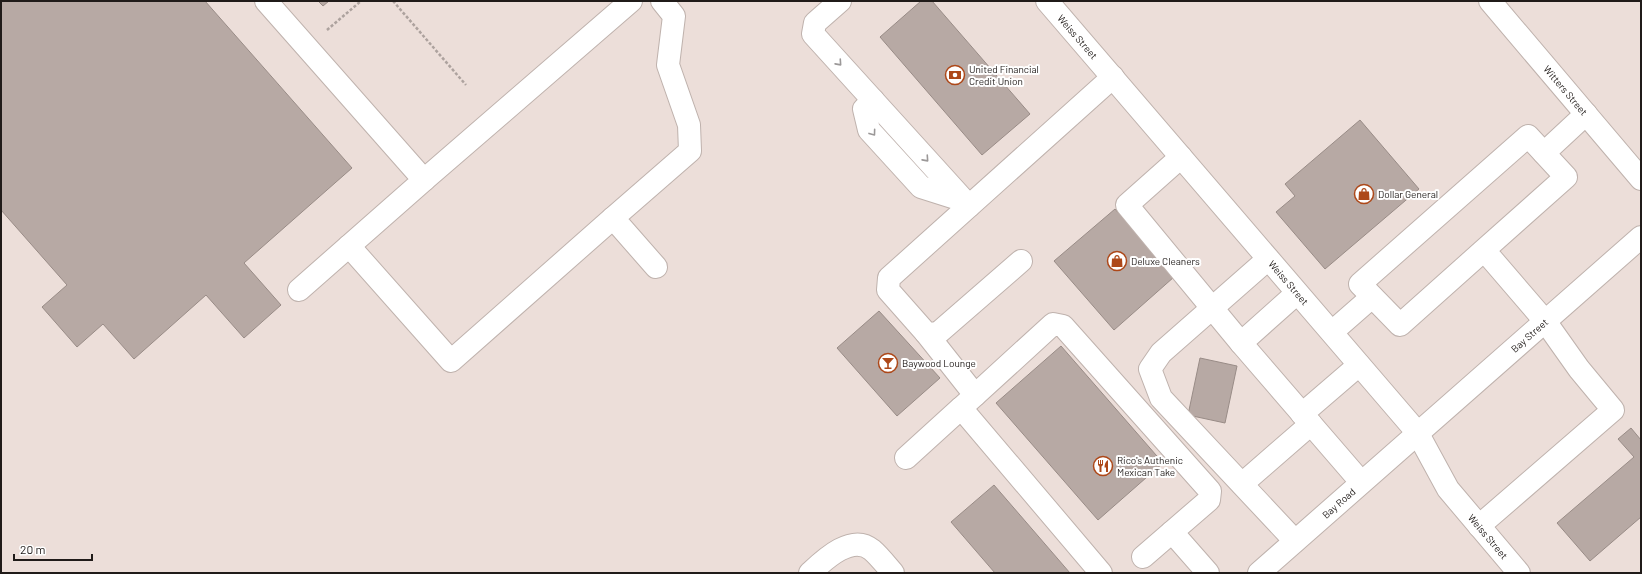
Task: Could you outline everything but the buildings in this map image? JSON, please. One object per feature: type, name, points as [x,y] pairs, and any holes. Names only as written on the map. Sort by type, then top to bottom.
[{"type":"street","points":[[266,1],[424,180]]},
{"type":"street","points":[[300,290],[424,180],[632,1]]},
{"type":"street","points":[[349,246],[451,361],[690,151],[689,125],[668,65],[674,16],[662,1]]},
{"type":"street","points":[[840,1],[815,23],[813,34],[966,203]]},
{"type":"street","name":"Weiss Street","points":[[1047,1],[1417,432],[1448,489],[1519,573]]},
{"type":"street","name":"Witters Street","points":[[1490,1],[1641,179]]},
{"type":"street","points":[[1101,573],[968,401],[926,333],[888,290],[889,278],[966,203],[1113,77]]},
{"type":"street","points":[[1544,153],[1586,114]]},
{"type":"street","points":[[1528,136],[1544,153],[1566,177],[1400,325],[1360,284],[1528,136]]},
{"type":"street","points":[[1181,157],[1127,205],[1212,309],[1361,482]]},
{"type":"street","points":[[613,218],[656,267]]},
{"type":"street","name":"Bay Street","points":[[1417,432],[1641,237]]},
{"type":"street","points":[[1479,526],[1613,410],[1578,369],[1545,321],[1484,250]]},
{"type":"street","points":[[1268,259],[1161,353],[1150,369],[1161,398],[1295,540]]},
{"type":"street","points":[[926,333],[937,334],[1021,261]]},
{"type":"street","points":[[1241,343],[1297,293]]},
{"type":"street","points":[[1332,332],[1372,297]]},
{"type":"street","points":[[906,458],[1053,324],[1063,326],[1210,491],[1209,500],[1143,557]]},
{"type":"street","points":[[1242,484],[1359,365]]},
{"type":"street","name":"Bay Road","points":[[1259,573],[1417,432]]},
{"type":"street","points":[[1172,532],[1208,573]]},
{"type":"street","points":[[810,573],[840,549],[856,544],[871,548],[893,573]]},
{"type":"path","points":[[327,30],[361,1]]},
{"type":"path","points":[[394,1],[466,85]]},
{"type":"place","name":"United Financial Credit Union","points":[[955,75]]},
{"type":"place","name":"Dollar General","points":[[1364,194]]},
{"type":"place","name":"Deluxe Cleaners","points":[[1117,261]]},
{"type":"place","name":"Baywood Lounge","points":[[888,363]]},
{"type":"place","name":"Rico's Authenic Mexican Take","points":[[1103,466]]}]
